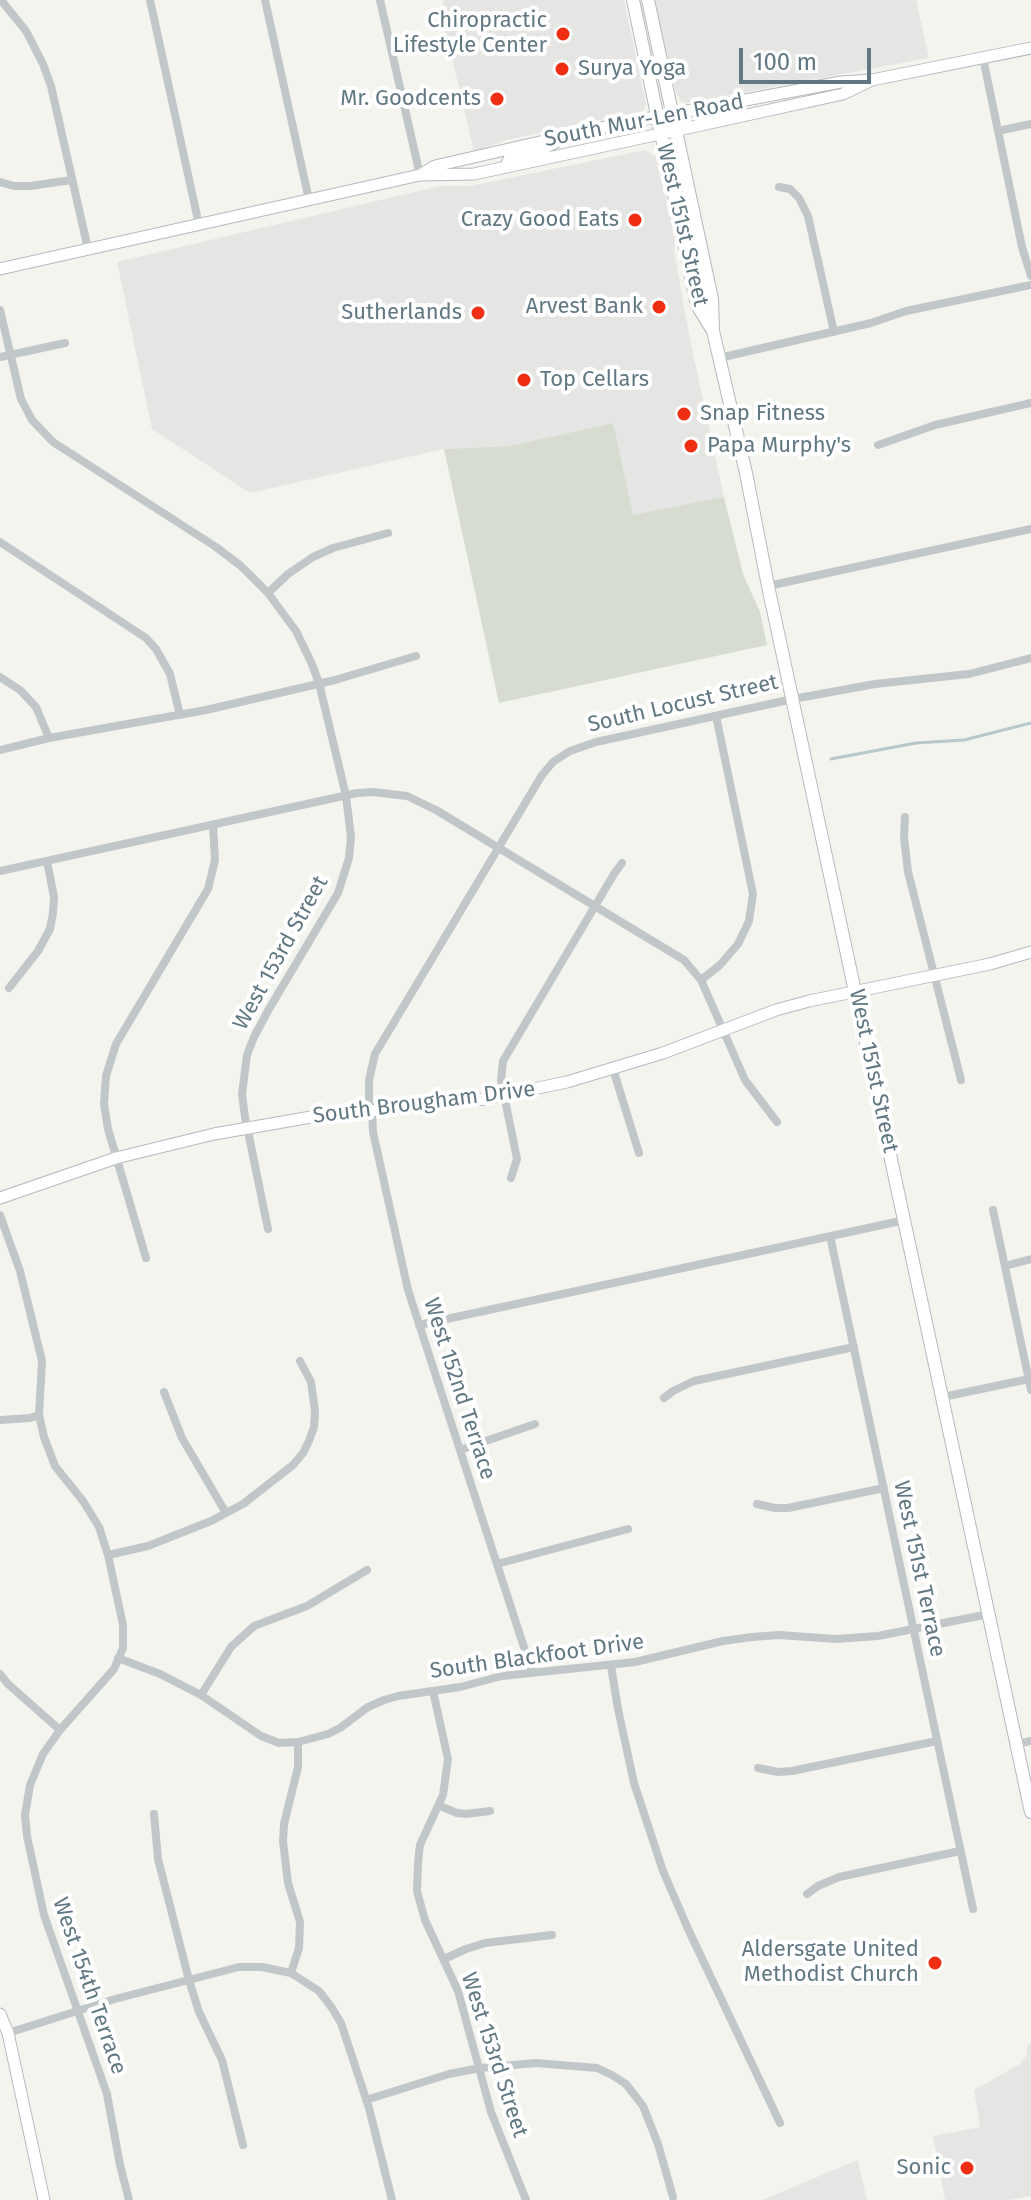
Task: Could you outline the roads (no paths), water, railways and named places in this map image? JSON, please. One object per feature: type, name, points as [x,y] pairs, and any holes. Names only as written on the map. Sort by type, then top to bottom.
[{"type":"main road","name":"West 151st Street","points":[[633,0],[697,305],[713,331]]},
{"type":"main road","name":"West 151st Street","points":[[648,0],[712,299],[713,331],[749,486],[1031,1812]]},
{"type":"main road","name":"South Mur-Len Road","points":[[420,175],[435,166],[562,136],[1031,48]]},
{"type":"main road","name":"South Mur-Len Road","points":[[0,269],[420,175],[474,174],[843,94],[872,80]]},
{"type":"main road","points":[[506,166],[510,157],[541,150],[562,136]]},
{"type":"main road","name":"South Brougham Drive","points":[[0,1198],[116,1158],[247,1127],[442,1105],[567,1082],[696,1041],[776,1010],[830,995],[990,964],[1031,952]]},
{"type":"main road","points":[[0,2014],[8,2033],[44,2200]]},
{"type":"street","points":[[1,0],[26,31],[51,86],[88,249]]},
{"type":"street","points":[[150,0],[199,225]]},
{"type":"street","points":[[265,0],[309,200]]},
{"type":"street","points":[[380,0],[420,175]]},
{"type":"street","points":[[983,58],[1022,247],[1031,276]]},
{"type":"street","points":[[998,131],[1031,124]]},
{"type":"street","points":[[0,182],[30,186],[72,180]]},
{"type":"street","points":[[779,187],[790,189],[799,198],[808,216],[834,332]]},
{"type":"street","points":[[719,358],[834,332],[906,311],[1031,285]]},
{"type":"street","name":"West 153rd Street","points":[[0,310],[21,399],[32,420],[62,448],[241,566],[268,593],[296,631],[319,683],[346,796],[351,837],[344,878],[254,1037],[244,1072],[242,1094],[247,1127],[268,1229]]},
{"type":"street","points":[[0,357],[65,343]]},
{"type":"street","points":[[878,445],[935,425],[1031,403]]},
{"type":"street","points":[[768,586],[1031,529]]},
{"type":"street","points":[[268,593],[313,557],[333,548],[388,533]]},
{"type":"street","points":[[0,542],[146,638],[170,674],[180,715]]},
{"type":"street","points":[[0,750],[49,738],[180,715],[375,669],[416,656]]},
{"type":"street","name":"South Locust Street","points":[[372,1111],[368,1091],[375,1054],[498,847],[553,762],[570,751],[596,742],[793,699],[875,684],[969,674],[1031,658]]},
{"type":"street","points":[[0,677],[20,690],[36,707],[49,738]]},
{"type":"street","points":[[701,980],[720,965],[738,944],[749,921],[753,894],[716,716]]},
{"type":"street","points":[[0,871],[346,796],[373,792],[407,796],[423,802],[684,960],[701,980],[745,1080],[777,1122]]},
{"type":"street","points":[[905,817],[906,859],[961,1080]]},
{"type":"street","points":[[146,1258],[116,1158],[104,1104],[109,1063],[116,1044],[208,889],[215,868],[213,825]]},
{"type":"street","points":[[9,988],[38,951],[50,929],[54,897],[47,861]]},
{"type":"street","points":[[511,1178],[517,1159],[501,1080],[503,1061],[622,863]]},
{"type":"street","points":[[613,1069],[639,1153]]},
{"type":"street","name":"West 152nd Terrace","points":[[372,1111],[373,1132],[408,1290],[532,1672]]},
{"type":"street","points":[[993,1210],[1031,1390]]},
{"type":"street","points":[[0,1215],[20,1271],[40,1352],[39,1415],[44,1437],[55,1466],[92,1513],[108,1555],[123,1625],[123,1648],[118,1658]]},
{"type":"street","points":[[419,1325],[905,1220]]},
{"type":"street","name":"West 151st Terrace","points":[[830,1236],[973,1909]]},
{"type":"street","points":[[1005,1266],[1031,1259]]},
{"type":"street","points":[[664,1398],[694,1381],[854,1347]]},
{"type":"street","points":[[108,1555],[148,1546],[192,1530],[243,1504],[293,1465],[303,1453],[314,1427],[311,1382],[300,1361]]},
{"type":"street","points":[[943,1397],[1029,1379]]},
{"type":"street","points":[[164,1392],[182,1438],[226,1513]]},
{"type":"street","points":[[0,1420],[39,1415]]},
{"type":"street","points":[[460,1450],[535,1424]]},
{"type":"street","points":[[757,1504],[788,1508],[884,1488]]},
{"type":"street","points":[[497,1564],[628,1529]]},
{"type":"street","points":[[201,1695],[231,1647],[254,1626],[307,1606],[367,1570]]},
{"type":"street","name":"South Blackfoot Drive","points":[[118,1658],[160,1674],[201,1695],[261,1736],[279,1743],[298,1742],[328,1734],[368,1707],[398,1696],[532,1672],[611,1666],[723,1641],[779,1635],[848,1639],[878,1636],[989,1614]]},
{"type":"street","name":"West 154th Terrace","points":[[118,1658],[105,1681],[60,1730],[43,1754],[34,1771],[25,1815],[44,1915],[107,2094],[129,2200]]},
{"type":"street","points":[[611,1666],[634,1783],[663,1871],[780,2123]]},
{"type":"street","points":[[0,1674],[60,1730]]},
{"type":"street","name":"West 153rd Street","points":[[433,1691],[448,1759],[440,1806],[420,1845],[417,1891],[425,1920],[458,1991],[499,2135],[526,2200]]},
{"type":"street","points":[[758,1768],[792,1771],[937,1741]]},
{"type":"street","points":[[1017,1744],[1031,1741]]},
{"type":"street","points":[[291,1973],[299,1948],[300,1922],[288,1883],[283,1841],[298,1767],[298,1742]]},
{"type":"street","points":[[440,1806],[466,1814],[490,1811]]},
{"type":"street","points":[[154,1814],[158,1859],[189,1980],[199,2012],[222,2060],[243,2145]]},
{"type":"street","points":[[807,1894],[839,1877],[960,1851]]},
{"type":"street","points":[[444,1959],[485,1943],[552,1935]]},
{"type":"street","points":[[8,2033],[239,1967],[262,1967],[291,1973],[319,1991],[337,2015],[366,2100],[392,2200]]},
{"type":"street","points":[[366,2100],[449,2074],[480,2068],[536,2063],[597,2068],[626,2084],[643,2106],[673,2197]]},
{"type":"waterway","points":[[831,759],[916,743],[964,740],[1031,723]]},
{"type":"place","name":"Chiropractic Lifestyle Center","points":[[563,34]]},
{"type":"place","name":"Surya Yoga","points":[[562,69]]},
{"type":"place","name":"Mr. Goodcents","points":[[497,99]]},
{"type":"place","name":"Crazy Good Eats","points":[[635,220]]},
{"type":"place","name":"Arvest Bank","points":[[659,307]]},
{"type":"place","name":"Sutherlands","points":[[478,313]]},
{"type":"place","name":"Top Cellars","points":[[524,380]]},
{"type":"place","name":"Snap Fitness","points":[[684,414]]},
{"type":"place","name":"Papa Murphy's","points":[[691,446]]},
{"type":"place","name":"Aldersgate United Methodist Church","points":[[935,1963]]},
{"type":"place","name":"Sonic","points":[[967,2168]]}]
